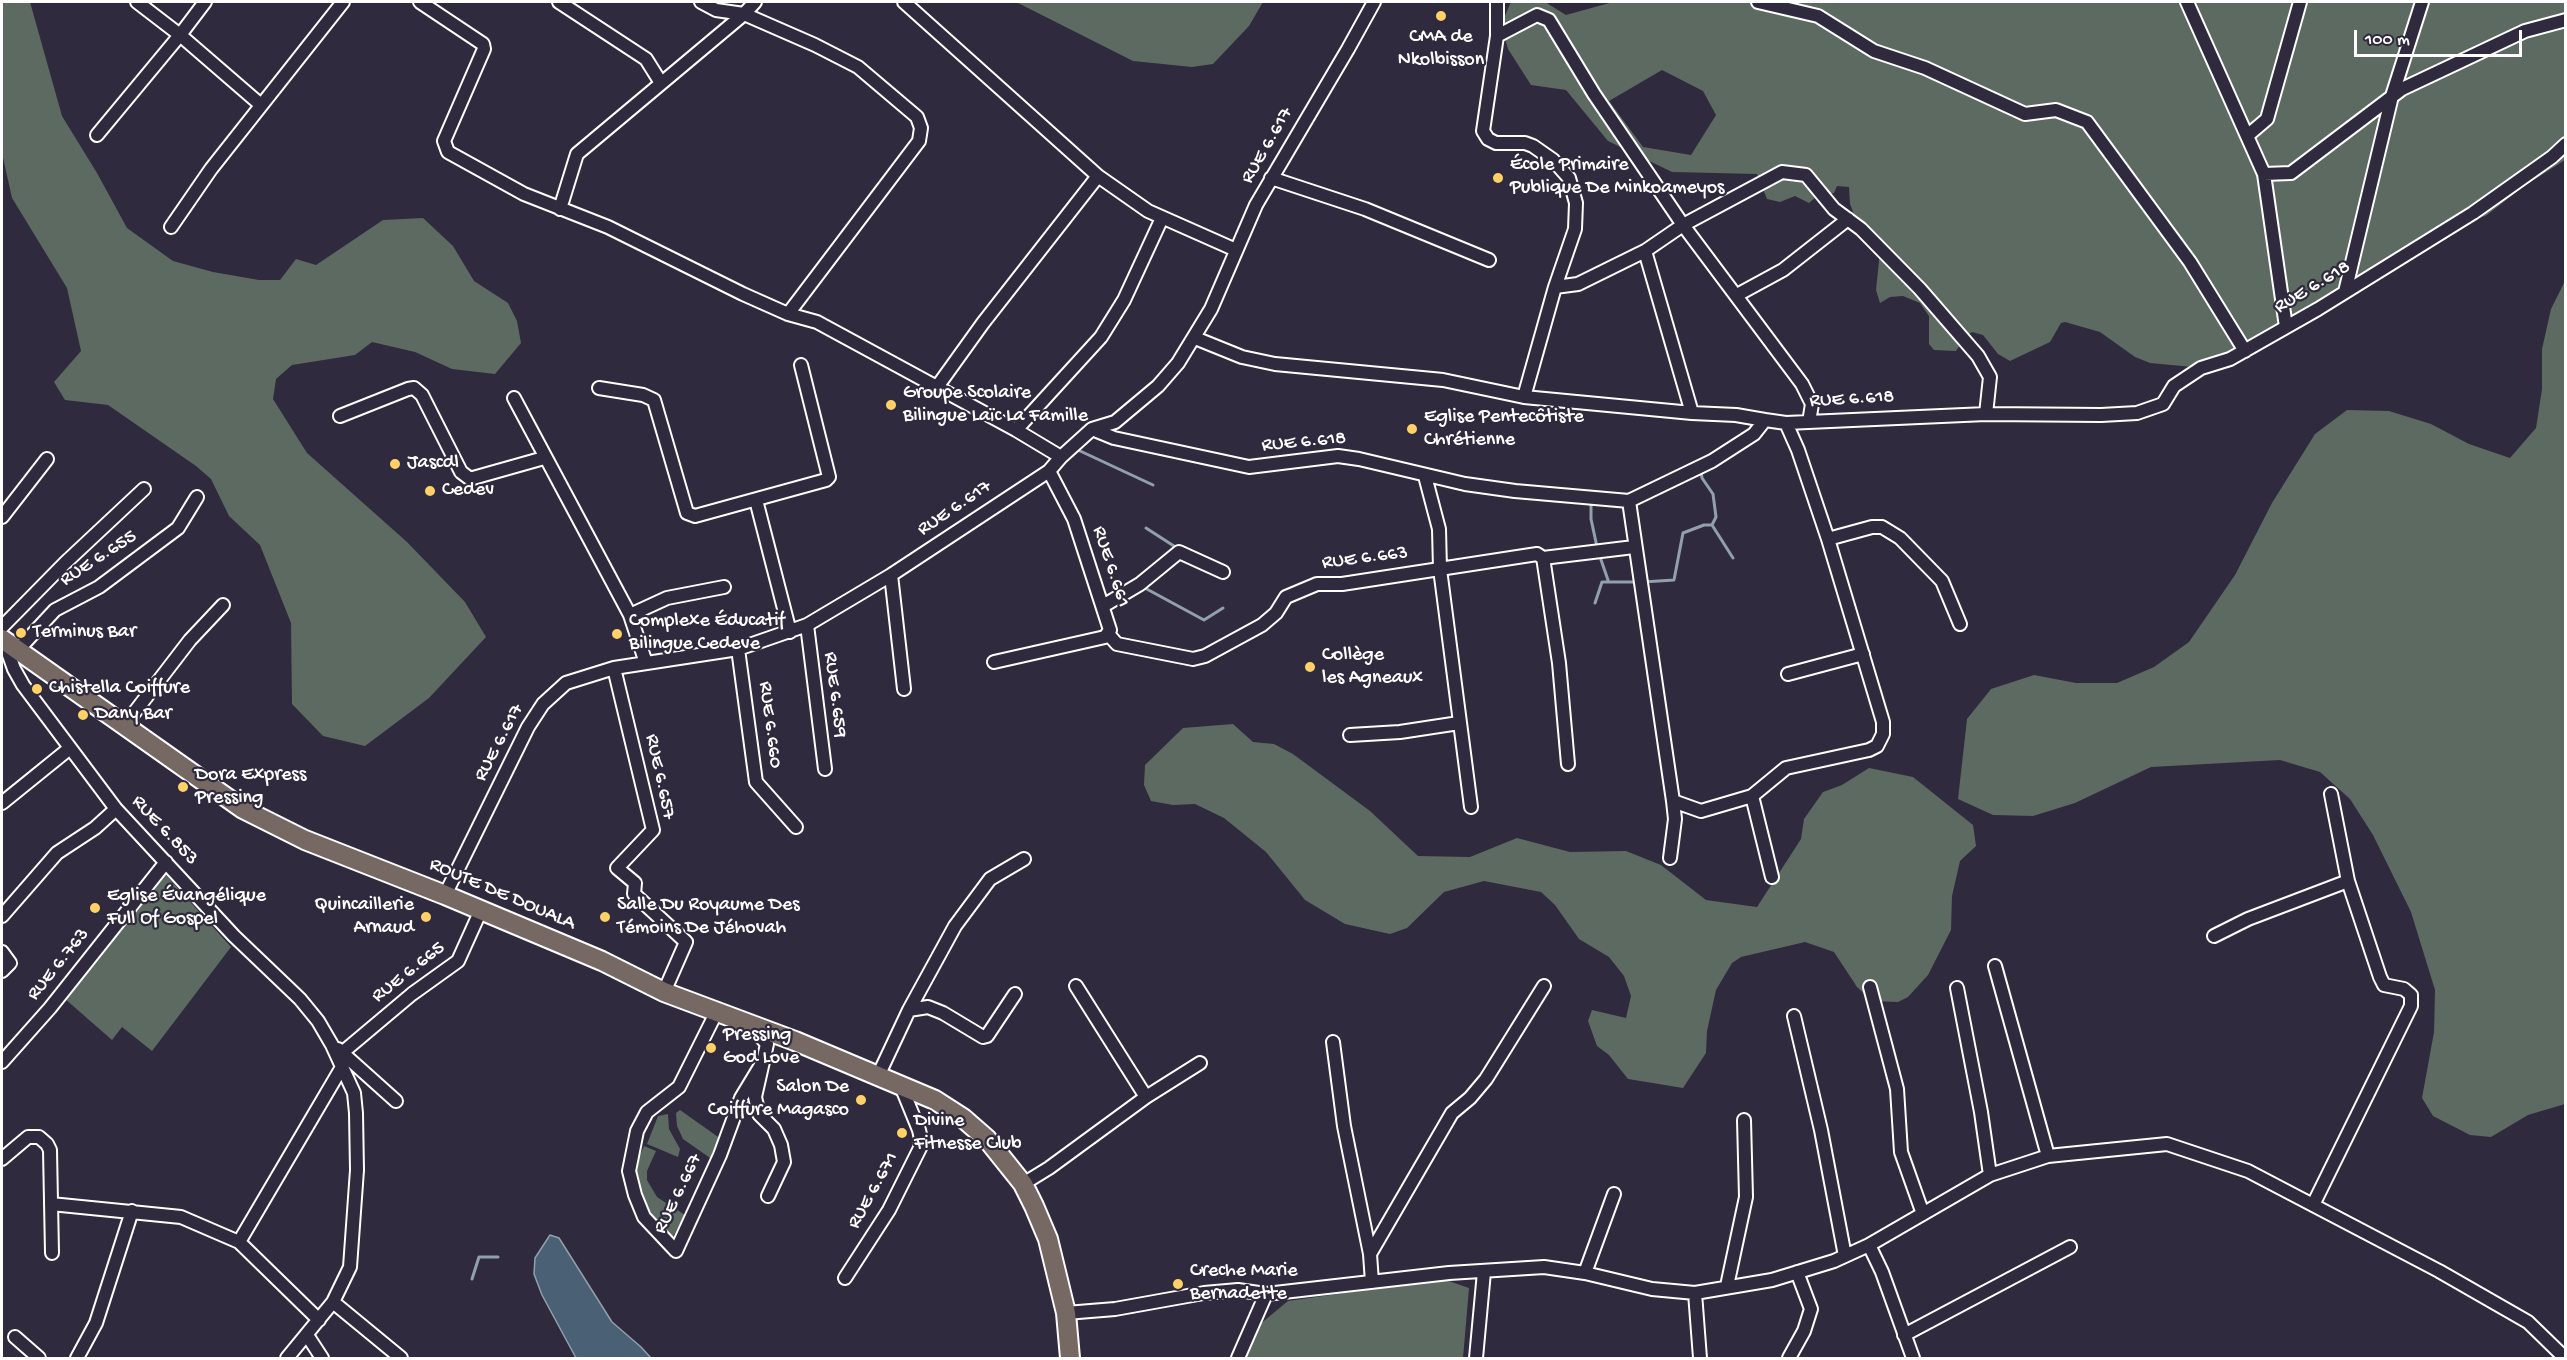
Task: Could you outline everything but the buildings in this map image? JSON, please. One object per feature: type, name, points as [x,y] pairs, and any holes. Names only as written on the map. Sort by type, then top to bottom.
[{"type":"highway","name":"ROUTE DE DOUALA","points":[[6,640],[243,809],[305,840],[445,895],[602,961],[664,992],[902,1086],[935,1100],[963,1118],[987,1139],[1023,1184],[1048,1239],[1066,1313],[1070,1359]]},
{"type":"street","points":[[137,2],[180,35],[261,105]]},
{"type":"street","points":[[97,135],[205,2]]},
{"type":"street","points":[[171,227],[211,169],[343,2]]},
{"type":"street","points":[[420,2],[483,44],[484,50],[444,141],[446,148],[454,155],[524,194],[608,227],[742,294],[788,314],[817,322],[1016,430],[1061,457]]},
{"type":"street","points":[[559,2],[646,59],[661,83]]},
{"type":"street","points":[[701,2],[716,10],[744,14],[815,45],[858,67],[917,117],[921,128],[919,141],[788,314]]},
{"type":"street","points":[[560,209],[577,154],[744,14],[755,2]]},
{"type":"street","points":[[904,2],[1098,176],[1162,218],[1236,250]]},
{"type":"street","name":"RUE 6.617","points":[[445,895],[528,727],[543,704],[566,683],[614,668],[738,649],[807,626],[891,575],[1049,471],[1092,429],[1115,422],[1158,386],[1195,338],[1211,309],[1256,205],[1374,2]]},
{"type":"street","points":[[1497,2],[1497,36],[1483,131],[1488,139],[1496,143],[1525,143],[1553,160],[1569,178],[1576,203],[1575,229],[1555,287],[1524,397]]},
{"type":"street","points":[[1758,2],[1818,16],[1874,51],[1925,68],[2025,114],[2056,110],[2087,122],[2190,262],[2245,351]]},
{"type":"street","points":[[2187,2],[2264,174],[2286,327]]},
{"type":"street","points":[[2247,136],[2267,119],[2300,2]]},
{"type":"street","points":[[2345,292],[2392,96],[2422,2]]},
{"type":"street","points":[[1497,36],[1537,15],[1549,20],[1594,94],[1683,225],[1802,384],[1812,404],[1809,422]]},
{"type":"street","points":[[2264,174],[2291,173],[2402,89],[2525,31],[2565,20]]},
{"type":"street","name":"RUE 6.618","points":[[1195,338],[1242,357],[1275,364],[1443,380],[1524,397],[1736,415],[1786,423],[1986,414],[2137,413],[2163,404],[2174,386],[2201,368],[2245,351],[2473,213],[2552,157],[2565,144]]},
{"type":"street","points":[[1555,287],[1578,284],[1645,251],[1683,225],[1782,172],[1806,175],[1834,209],[1861,229],[1920,289],[1978,356],[1990,377],[1986,414]]},
{"type":"street","points":[[937,387],[983,323],[1098,176]]},
{"type":"street","points":[[1271,178],[1365,208],[1489,260]]},
{"type":"street","points":[[1016,430],[1067,376],[1108,327],[1124,300],[1162,218]]},
{"type":"street","points":[[1737,295],[1783,270],[1848,219]]},
{"type":"street","points":[[1645,251],[1692,413]]},
{"type":"street","points":[[599,388],[643,395],[654,400],[687,513],[695,516],[826,480],[829,477],[801,365]]},
{"type":"street","points":[[340,416],[408,388],[414,388],[422,395],[461,472],[468,478],[544,458]]},
{"type":"street","points":[[514,398],[544,458],[630,615],[646,663]]},
{"type":"street","points":[[1670,858],[1675,819],[1673,801],[1629,501],[1712,461],[1754,434],[1765,420]]},
{"type":"street","points":[[1673,801],[1701,811],[1752,796],[1786,768],[1869,750],[1877,746],[1883,734],[1883,722],[1828,539],[1798,450],[1786,423]]},
{"type":"street","name":"RUE 6.618","points":[[1092,429],[1114,438],[1249,467],[1338,456],[1425,476],[1515,491],[1629,501]]},
{"type":"street","points":[[2,517],[47,459]]},
{"type":"street","name":"RUE 6.661","points":[[994,662],[1109,634],[1110,630],[1103,606],[1074,519],[1049,471]]},
{"type":"street","points":[[1425,476],[1439,529],[1440,569],[1471,807]]},
{"type":"street","points":[[6,640],[65,563],[144,489]]},
{"type":"street","name":"RUE 6.655","points":[[6,640],[55,610],[99,587],[169,535],[188,515],[197,497]]},
{"type":"street","points":[[756,500],[790,632]]},
{"type":"street","points":[[1828,539],[1872,526],[1882,527],[1900,538],[1942,581],[1960,624]]},
{"type":"street","name":"RUE 6.663","points":[[1109,634],[1117,644],[1193,658],[1262,626],[1276,613],[1286,597],[1317,584],[1342,584],[1537,554],[1543,558],[1634,547]]},
{"type":"street","points":[[1103,606],[1140,585],[1179,552],[1223,572]]},
{"type":"street","points":[[1543,558],[1559,663],[1568,764]]},
{"type":"street","points":[[891,575],[904,689]]},
{"type":"street","points":[[630,615],[667,598],[724,587]]},
{"type":"street","points":[[124,726],[190,640],[223,605]]},
{"type":"street","name":"RUE 6.659","points":[[807,626],[825,769]]},
{"type":"street","name":"RUE 6.853","points":[[6,640],[14,669],[23,685],[116,809],[234,936],[300,999],[337,1048],[342,1067],[354,1093],[357,1113],[356,1200],[350,1267],[333,1302],[287,1359]]},
{"type":"street","name":"RUE 6.660","points":[[738,649],[756,782],[796,827]]},
{"type":"street","points":[[1788,674],[1863,654]]},
{"type":"street","name":"RUE 6.657","points":[[614,668],[653,830],[617,868],[634,883],[634,894],[686,942],[664,992]]},
{"type":"street","points":[[1350,735],[1400,732],[1459,723]]},
{"type":"street","points":[[2,803],[70,748]]},
{"type":"street","points":[[2313,1205],[2411,1006],[2411,995],[2404,989],[2384,985],[2380,977],[2348,881],[2331,794]]},
{"type":"street","points":[[1752,796],[1772,877]]},
{"type":"street","points":[[2,916],[57,853],[95,828],[116,809]]},
{"type":"street","points":[[878,1076],[909,1010],[955,927],[990,879],[1023,859]]},
{"type":"street","name":"RUE 6.763","points":[[2,1062],[50,1008],[166,862]]},
{"type":"street","points":[[2214,936],[2248,919],[2348,881]]},
{"type":"street","name":"RUE 6.665","points":[[337,1048],[459,961],[481,910]]},
{"type":"street","points":[[2,952],[10,963],[2,971]]},
{"type":"street","points":[[1995,966],[2048,1156]]},
{"type":"street","points":[[1076,986],[1146,1096]]},
{"type":"street","points":[[1370,1254],[1452,1113],[1470,1098],[1486,1078],[1544,986]]},
{"type":"street","points":[[1870,987],[1897,1089],[1901,1152],[1923,1214]]},
{"type":"street","points":[[1957,988],[1981,1112],[1990,1176]]},
{"type":"street","points":[[909,1010],[928,1007],[943,1013],[983,1037],[987,1036],[1014,994]]},
{"type":"street","name":"RUE 6.667","points":[[717,1011],[679,1087],[647,1113],[637,1131],[629,1171],[635,1195],[645,1217],[676,1251],[720,1155],[741,1098],[760,1065]]},
{"type":"street","points":[[1794,1016],[1821,1130],[1845,1256]]},
{"type":"street","points":[[750,1025],[767,1044],[760,1065],[755,1097],[759,1114],[774,1129],[782,1145],[784,1162],[768,1196]]},
{"type":"street","points":[[1333,1042],[1344,1126],[1370,1254],[1372,1282]]},
{"type":"street","points":[[337,1048],[396,1101]]},
{"type":"street","points":[[1023,1184],[1049,1168],[1146,1096],[1200,1063]]},
{"type":"street","points":[[239,1242],[342,1067]]},
{"type":"street","name":"RUE 6.671","points":[[845,1278],[889,1210],[920,1148],[919,1130],[902,1086]]},
{"type":"street","points":[[1727,1286],[1746,1197],[1744,1120]]},
{"type":"street","points":[[2,1159],[28,1137],[39,1137],[47,1144],[50,1150],[52,1253]]},
{"type":"street","points":[[1066,1313],[1115,1309],[1204,1293],[1238,1290],[1266,1294],[1544,1267],[1585,1273],[1652,1289],[1695,1293],[1772,1280],[1845,1256],[1869,1245],[1990,1176],[2048,1156],[2167,1143],[2248,1171],[2439,1271],[2528,1322],[2565,1359]]},
{"type":"street","points":[[1585,1273],[1614,1194]]},
{"type":"street","points":[[51,1204],[132,1210],[181,1217],[239,1242],[319,1320]]},
{"type":"street","points":[[77,1359],[96,1323],[132,1210]]},
{"type":"street","points":[[1869,1245],[1882,1272],[1914,1359]]},
{"type":"street","points":[[1904,1335],[2070,1247]]},
{"type":"street","points":[[1476,1359],[1484,1272]]},
{"type":"street","points":[[1789,1359],[1804,1330],[1811,1309],[1797,1272]]},
{"type":"street","points":[[1695,1293],[1700,1359]]},
{"type":"street","points":[[1238,1359],[1266,1294]]},
{"type":"street","points":[[333,1302],[401,1359]]},
{"type":"street","points":[[307,1335],[322,1359]]},
{"type":"street","points":[[15,1337],[39,1359]]},
{"type":"shaded area","points":[[2,2],[30,2],[62,116],[127,228],[173,261],[213,272],[259,280],[280,280],[296,259],[316,265],[383,220],[423,218],[453,246],[474,281],[508,303],[517,321],[521,343],[495,374],[452,369],[415,352],[372,342],[355,355],[292,365],[276,379],[273,399],[307,453],[407,542],[465,602],[486,637],[429,698],[365,746],[323,736],[292,704],[291,623],[260,545],[229,516],[211,479],[196,466],[108,405],[65,400],[54,382],[81,351],[67,288],[12,198],[2,153]]},
{"type":"shaded area","points":[[1016,2],[1263,2],[1249,26],[1213,64],[1192,67],[1133,61]]},
{"type":"shaded area","points":[[1511,2],[1545,2],[1566,15],[1613,2],[2565,2],[2565,160],[2524,186],[2487,215],[2455,228],[2320,299],[2240,344],[2217,363],[2193,367],[2150,363],[2135,357],[2100,332],[2065,322],[2061,323],[2050,342],[2010,361],[1998,354],[1983,335],[1972,332],[1965,337],[1956,351],[1934,350],[1929,344],[1929,316],[1920,303],[1903,296],[1890,297],[1880,303],[1876,290],[1880,251],[1859,225],[1850,204],[1849,187],[1837,186],[1834,193],[1816,197],[1809,203],[1795,196],[1780,202],[1767,199],[1757,174],[1672,172],[1608,141],[1566,90],[1531,85],[1508,49],[1501,25]],"holes":[[[1662,70],[1703,91],[1716,115],[1691,155],[1643,147],[1609,101]]]},
{"type":"shaded area","points":[[2565,281],[2565,1104],[2528,1115],[2491,1137],[2470,1135],[2433,1116],[2422,1098],[2434,1032],[2435,990],[2411,912],[2373,835],[2350,799],[2320,772],[2280,760],[2151,767],[2075,803],[2033,816],[1993,815],[1958,799],[1967,719],[1991,689],[2034,675],[2076,683],[2117,683],[2154,667],[2189,642],[2235,575],[2272,503],[2315,434],[2347,410],[2389,411],[2431,424],[2469,444],[2510,458],[2536,428],[2542,389],[2542,349],[2551,309]]},
{"type":"shaded area","points":[[1233,724],[1253,742],[1274,744],[1293,754],[1370,811],[1418,856],[1470,857],[1517,838],[1570,852],[1626,851],[1661,865],[1706,900],[1757,907],[1801,839],[1804,819],[1823,792],[1842,785],[1869,768],[1913,777],[1973,825],[1976,846],[1960,861],[1952,896],[1951,930],[1928,975],[1908,997],[1898,1002],[1872,1001],[1857,987],[1834,952],[1805,942],[1741,957],[1732,963],[1716,990],[1707,1031],[1706,1053],[1683,1088],[1628,1079],[1609,1055],[1597,1046],[1588,1021],[1592,1010],[1626,1018],[1631,996],[1624,976],[1609,957],[1579,939],[1555,905],[1541,892],[1484,881],[1444,892],[1407,928],[1390,934],[1345,924],[1305,900],[1266,852],[1224,818],[1195,804],[1173,805],[1151,801],[1144,785],[1145,765],[1183,728]]},
{"type":"shaded area","points":[[164,873],[231,947],[152,1051],[122,1027],[112,1040],[64,998]]},
{"type":"shaded area","points":[[680,1110],[721,1139],[713,1160],[683,1139],[677,1126],[676,1113]]},
{"type":"shaded area","points":[[668,1114],[669,1129],[680,1149],[678,1157],[647,1144],[658,1116]]},
{"type":"shaded area","points":[[644,1146],[656,1151],[647,1171],[647,1180],[657,1197],[685,1215],[670,1242],[652,1223],[638,1196],[632,1162],[637,1162]]},
{"type":"shaded area","points":[[1443,1279],[1469,1288],[1463,1358],[1246,1358],[1259,1325],[1288,1301]]},
{"type":"water","points":[[550,1235],[559,1238],[612,1322],[651,1358],[576,1358],[542,1295],[534,1274],[535,1258]]},
{"type":"waterway","points":[[1078,450],[1153,485]]},
{"type":"waterway","points":[[1701,471],[1702,478],[1713,494],[1716,517],[1712,525]]},
{"type":"waterway","points":[[1591,501],[1591,519],[1597,547]]},
{"type":"waterway","points":[[1643,582],[1674,580],[1683,533],[1704,525],[1712,525]]},
{"type":"waterway","points":[[1712,525],[1733,558]]},
{"type":"waterway","points":[[1146,528],[1177,548]]},
{"type":"waterway","points":[[1599,554],[1608,580]]},
{"type":"waterway","points":[[1595,603],[1602,582],[1637,582]]},
{"type":"waterway","points":[[1143,587],[1204,620],[1223,608]]},
{"type":"waterway","points":[[472,1279],[479,1257],[498,1257]]},
{"type":"place","name":"CMA de Nkolbisson","points":[[1441,16]]},
{"type":"place","name":"École Primaire Publique De Minkoameyos","points":[[1498,178]]},
{"type":"place","name":"Groupe Scolaire Bilingue Laïc La Famille","points":[[891,405]]},
{"type":"place","name":"Eglise Pentecôtiste Chrétienne","points":[[1412,429]]},
{"type":"place","name":"Jascdl","points":[[395,464]]},
{"type":"place","name":"Cedev","points":[[430,491]]},
{"type":"place","name":"Terminus Bar","points":[[21,633]]},
{"type":"place","name":"Complexe Éducatif Bilingue Cedeve","points":[[617,634]]},
{"type":"place","name":"Collège les Agneaux","points":[[1310,667]]},
{"type":"place","name":"Chistella Coiffure","points":[[37,689]]},
{"type":"place","name":"Dany Bar","points":[[83,715]]},
{"type":"place","name":"Dora Express Pressing","points":[[183,787]]},
{"type":"place","name":"Eglise Évangélique Full Of Gospel","points":[[95,908]]},
{"type":"place","name":"Quincaillerie Arnaud","points":[[426,917]]},
{"type":"place","name":"Salle Du Royaume Des Témoins De Jéhovah","points":[[605,917]]},
{"type":"place","name":"Pressing God Love","points":[[711,1048]]},
{"type":"place","name":"Salon De Coiffure Magasco","points":[[861,1100]]},
{"type":"place","name":"Divine Fitnesse Club","points":[[902,1133]]},
{"type":"place","name":"Creche Marie Bernadette","points":[[1178,1284]]}]
